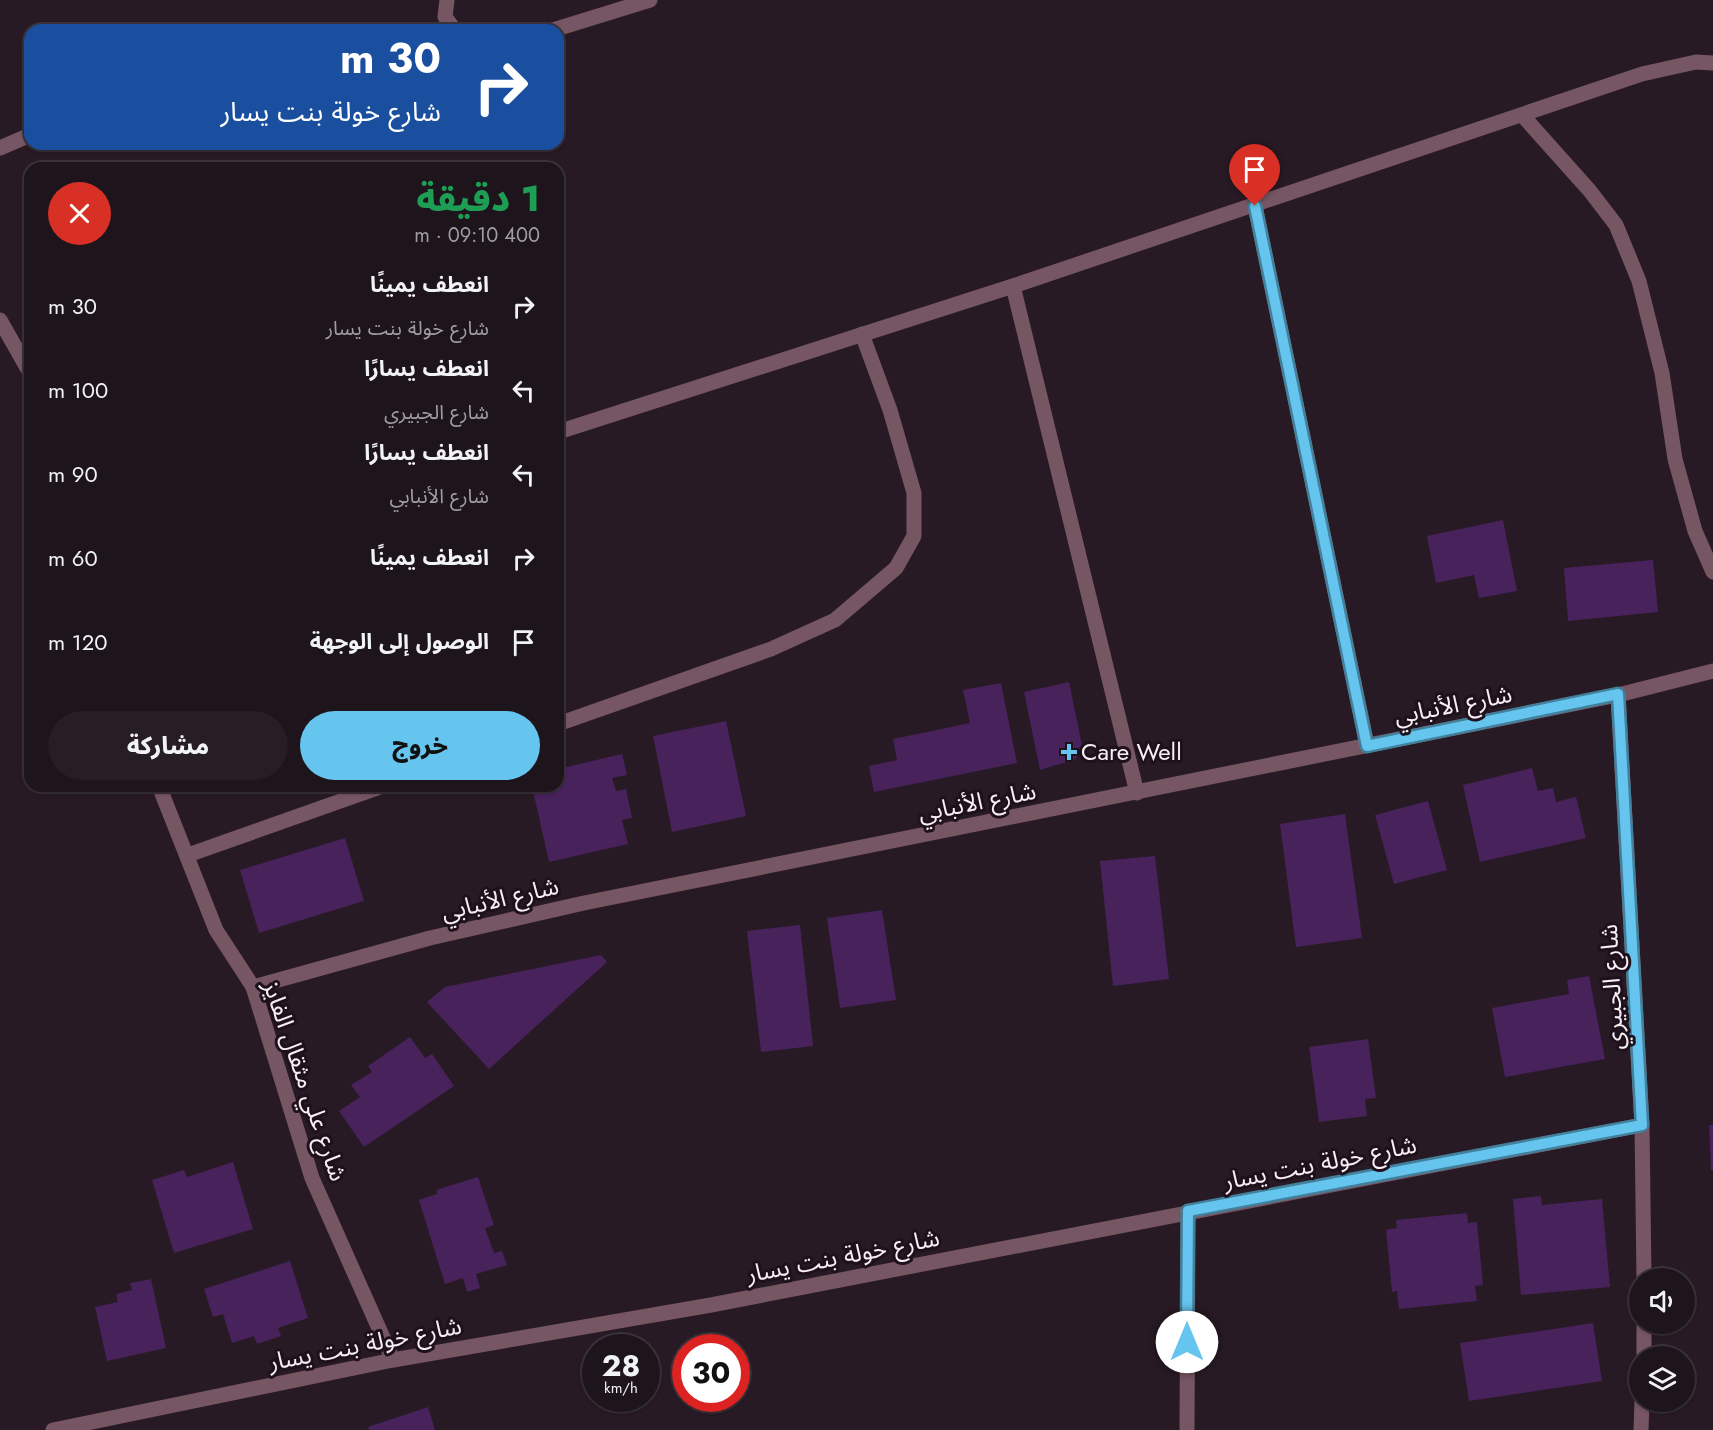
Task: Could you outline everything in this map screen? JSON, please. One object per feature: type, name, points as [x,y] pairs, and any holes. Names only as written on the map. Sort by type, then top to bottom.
[{"type":"street","points":[[447,0],[445,17],[450,24]]},
{"type":"street","points":[[564,27],[650,0]]},
{"type":"street","points":[[564,430],[1013,286],[1642,74],[1696,62],[1713,63]]},
{"type":"street","points":[[1523,116],[1590,191],[1620,234],[1639,281],[1662,373],[1677,469],[1695,531],[1713,572]]},
{"type":"street","points":[[0,148],[24,138]]},
{"type":"street","points":[[1255,206],[1367,746]]},
{"type":"street","points":[[1013,286],[1137,793]]},
{"type":"street","points":[[0,320],[24,362]]},
{"type":"street","points":[[564,722],[771,649],[835,620],[896,568],[914,536],[914,493],[890,410],[862,334]]},
{"type":"street","name":"شارع الأنبابي","points":[[253,987],[430,938],[573,906],[1367,746],[1618,694],[1713,671]]},
{"type":"street","name":"شارع الجبيري","points":[[1618,694],[1642,1125],[1644,1268]]},
{"type":"street","name":"شارع علي مثقال الفايز","points":[[162,792],[188,855],[198,890],[216,930],[253,987],[312,1178],[393,1359]]},
{"type":"street","points":[[188,855],[366,792]]},
{"type":"street","name":"شارع خولة بنت يسار","points":[[53,1430],[393,1359],[711,1305],[1642,1125]]},
{"type":"street","points":[[1187,1430],[1188,1211]]},
{"type":"street","points":[[1641,1430],[1642,1412]]},
{"type":"building","points":[[1503,520],[1517,591],[1479,598],[1474,575],[1436,583],[1427,536]]},
{"type":"building","points":[[1653,560],[1658,612],[1568,621],[1564,568]]},
{"type":"building","points":[[1069,682],[1082,745],[1076,759],[1040,770],[1024,692]]},
{"type":"building","points":[[1001,683],[1017,763],[874,792],[869,766],[897,760],[893,739],[970,723],[963,690]]},
{"type":"building","points":[[726,721],[746,816],[672,832],[653,736]]},
{"type":"building","points":[[622,754],[627,775],[612,778],[616,791],[626,789],[632,818],[622,820],[628,844],[549,862],[533,792],[564,792],[564,768]]},
{"type":"building","points":[[1532,768],[1538,791],[1553,788],[1556,802],[1576,797],[1586,838],[1480,862],[1463,785]]},
{"type":"building","points":[[1428,801],[1447,870],[1394,884],[1375,815]]},
{"type":"building","points":[[1345,814],[1362,938],[1296,947],[1280,824]]},
{"type":"building","points":[[345,838],[364,901],[259,933],[240,870]]},
{"type":"building","points":[[1155,856],[1169,979],[1113,986],[1100,861]]},
{"type":"building","points":[[882,910],[896,1000],[840,1008],[827,918]]},
{"type":"building","points":[[800,925],[813,1046],[761,1052],[747,931]]},
{"type":"building","points":[[601,955],[607,962],[489,1069],[427,1002],[445,987]]},
{"type":"building","points":[[1589,976],[1605,1059],[1505,1077],[1492,1008],[1569,994],[1567,980]]},
{"type":"building","points":[[410,1037],[425,1058],[432,1054],[454,1086],[364,1147],[339,1111],[360,1097],[351,1085],[372,1072],[368,1066]]},
{"type":"building","points":[[1368,1039],[1376,1098],[1365,1099],[1367,1116],[1319,1122],[1309,1047]]},
{"type":"building","points":[[1709,1125],[1713,1125],[1713,1170],[1711,1170]]},
{"type":"building","points":[[233,1162],[253,1229],[174,1253],[152,1180],[184,1170],[187,1177]]},
{"type":"building","points":[[478,1177],[494,1225],[485,1228],[494,1253],[502,1251],[507,1265],[476,1274],[480,1288],[467,1292],[463,1278],[445,1284],[419,1200],[437,1194],[436,1190]]},
{"type":"building","points":[[1541,1196],[1542,1205],[1602,1199],[1610,1287],[1521,1295],[1513,1199]]},
{"type":"building","points":[[1467,1213],[1468,1223],[1477,1222],[1483,1285],[1475,1286],[1477,1301],[1399,1309],[1397,1291],[1392,1292],[1386,1230],[1397,1228],[1396,1220]]},
{"type":"building","points":[[290,1261],[308,1318],[278,1328],[281,1336],[257,1344],[254,1336],[232,1343],[223,1314],[213,1317],[204,1289]]},
{"type":"building","points":[[151,1279],[166,1348],[107,1361],[95,1307],[118,1302],[116,1294],[132,1290],[130,1283]]},
{"type":"building","points":[[1593,1323],[1602,1381],[1469,1401],[1460,1343]]},
{"type":"building","points":[[428,1407],[435,1430],[369,1430],[368,1427]]},
{"type":"place","name":"Care Well","points":[[1069,752]]},
{"type":"route","points":[[1187,1342],[1188,1211],[1642,1125],[1618,694],[1367,746],[1255,206]]}]
